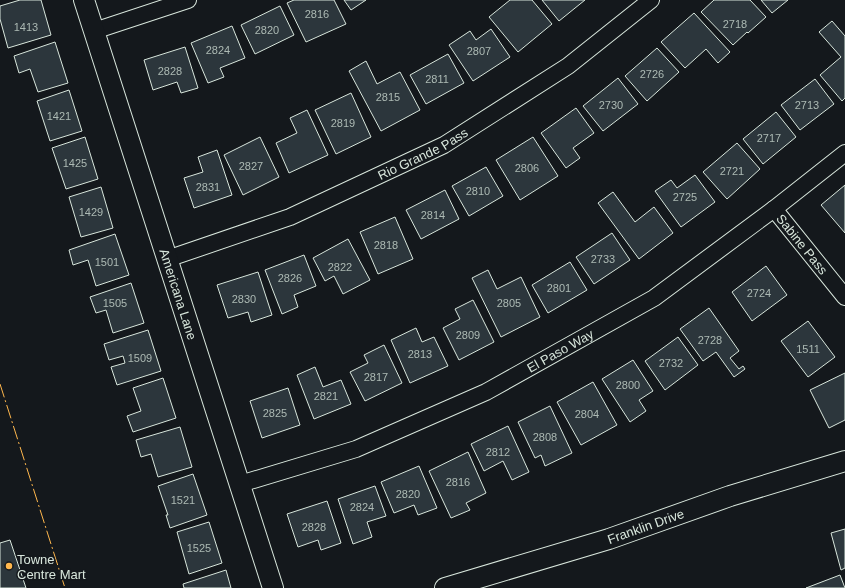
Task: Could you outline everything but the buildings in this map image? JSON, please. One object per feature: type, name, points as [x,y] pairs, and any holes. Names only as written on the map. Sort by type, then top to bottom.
[{"type":"street","name":"Americana Lane","points":[[84,0],[273,588]]},
{"type":"street","points":[[94,31],[188,0]]},
{"type":"street","name":"Rio Grande Pass","points":[[167,259],[290,217],[444,145],[568,66],[651,0]]},
{"type":"street","name":"El Paso Way","points":[[240,484],[356,449],[486,392],[654,298],[774,209],[845,152]]},
{"type":"street","name":"Sabine Pass","points":[[774,209],[845,297]]},
{"type":"street","name":"Franklin Drive","points":[[445,588],[609,538],[730,496],[845,461]]},
{"type":"power","points":[[0,384],[65,588]]},
{"type":"place","name":"Towne Centre Mart","points":[[9,566]]}]
